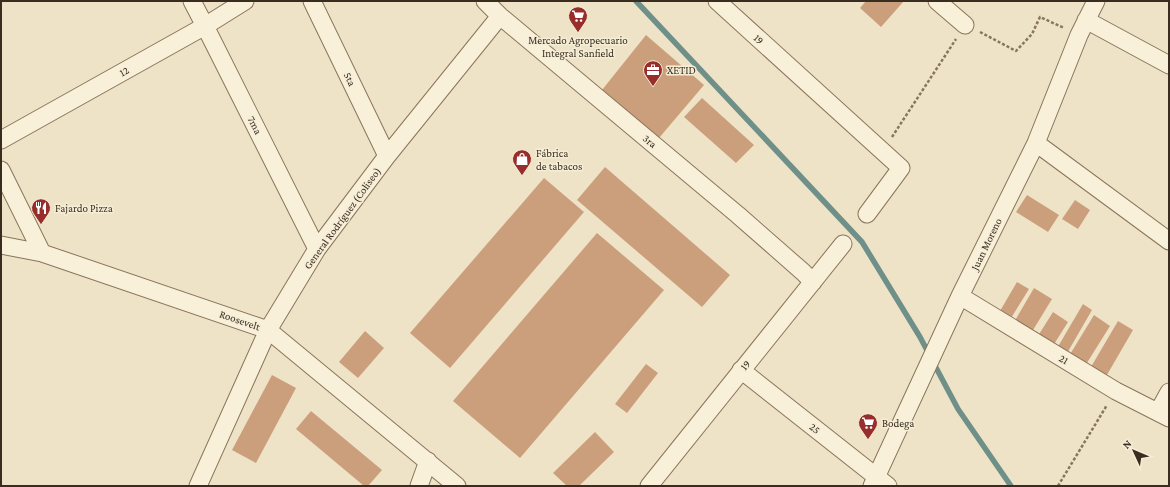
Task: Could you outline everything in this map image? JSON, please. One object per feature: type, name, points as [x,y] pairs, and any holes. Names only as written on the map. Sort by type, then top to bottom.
[{"type":"street","name":"7ma","points":[[192,1],[317,249]]},
{"type":"street","name":"12","points":[[1,140],[205,26],[245,1]]},
{"type":"street","name":"5ta","points":[[312,1],[387,156]]},
{"type":"street","name":"3ra","points":[[485,1],[500,16],[738,215],[803,272],[812,282]]},
{"type":"street","name":"19","points":[[717,1],[901,168],[867,214]]},
{"type":"street","points":[[937,1],[965,25]]},
{"type":"street","name":"Juan Moreno","points":[[879,483],[938,343],[1036,143],[1082,28],[1096,1]]},
{"type":"street","name":"General Rodríguez (Coliseo)","points":[[198,486],[268,330],[317,249],[387,156],[500,16]]},
{"type":"street","points":[[1082,28],[1169,65]]},
{"type":"street","points":[[1036,143],[1169,241]]},
{"type":"street","points":[[1,170],[42,253]]},
{"type":"street","name":"19","points":[[650,486],[843,244]]},
{"type":"street","name":"Roosevelt","points":[[1,245],[42,253],[268,330],[457,486]]},
{"type":"street","name":"21","points":[[960,296],[1116,391],[1163,415]]},
{"type":"street","name":"25","points":[[741,370],[879,483]]},
{"type":"street","points":[[1163,415],[1169,392]]},
{"type":"street","points":[[419,486],[428,461]]},
{"type":"path","points":[[882,152],[965,25],[1016,51],[1032,34],[1040,18],[1082,28]]},
{"type":"path","points":[[1058,486],[1116,391]]},
{"type":"building","points":[[866,1],[904,1],[881,27],[860,8]]},
{"type":"building","name":"XETID","points":[[646,35],[704,85],[659,138],[602,90]]},
{"type":"building","points":[[702,98],[754,145],[736,163],[684,117]]},
{"type":"building","points":[[605,167],[730,275],[702,307],[577,200]]},
{"type":"building","points":[[544,178],[584,212],[450,368],[410,333]]},
{"type":"building","points":[[1027,195],[1059,215],[1048,232],[1016,212]]},
{"type":"building","points":[[1075,200],[1090,210],[1078,229],[1062,219]]},
{"type":"building","points":[[597,233],[664,290],[520,458],[453,401]]},
{"type":"building","points":[[1017,282],[1029,289],[1008,323],[997,316]]},
{"type":"building","points":[[1034,288],[1052,299],[1030,335],[1013,324]]},
{"type":"building","points":[[1083,304],[1092,310],[1066,355],[1056,350]]},
{"type":"building","points":[[1053,312],[1068,322],[1051,349],[1036,339]]},
{"type":"building","points":[[1094,315],[1110,326],[1085,366],[1069,356]]},
{"type":"building","points":[[1118,321],[1133,330],[1104,380],[1088,372]]},
{"type":"building","points":[[365,331],[384,348],[358,378],[339,362]]},
{"type":"building","points":[[646,364],[658,373],[627,413],[615,404]]},
{"type":"building","points":[[272,375],[296,388],[256,463],[232,450]]},
{"type":"building","points":[[311,411],[382,470],[368,486],[364,486],[296,429]]},
{"type":"building","points":[[595,432],[614,452],[579,486],[567,486],[553,473]]},
{"type":"waterway","points":[[636,1],[862,242],[929,354]]},
{"type":"waterway","points":[[933,362],[958,409],[1011,486]]},
{"type":"place","name":"Mercado Agropecuario Integral Sanfield","points":[[578,33]]},
{"type":"place","name":"XETID","points":[[653,87]]},
{"type":"place","name":"Fábrica de tabacos","points":[[522,176]]},
{"type":"place","name":"Fajardo Pizza","points":[[41,225]]},
{"type":"place","name":"Bodega","points":[[868,440]]}]
